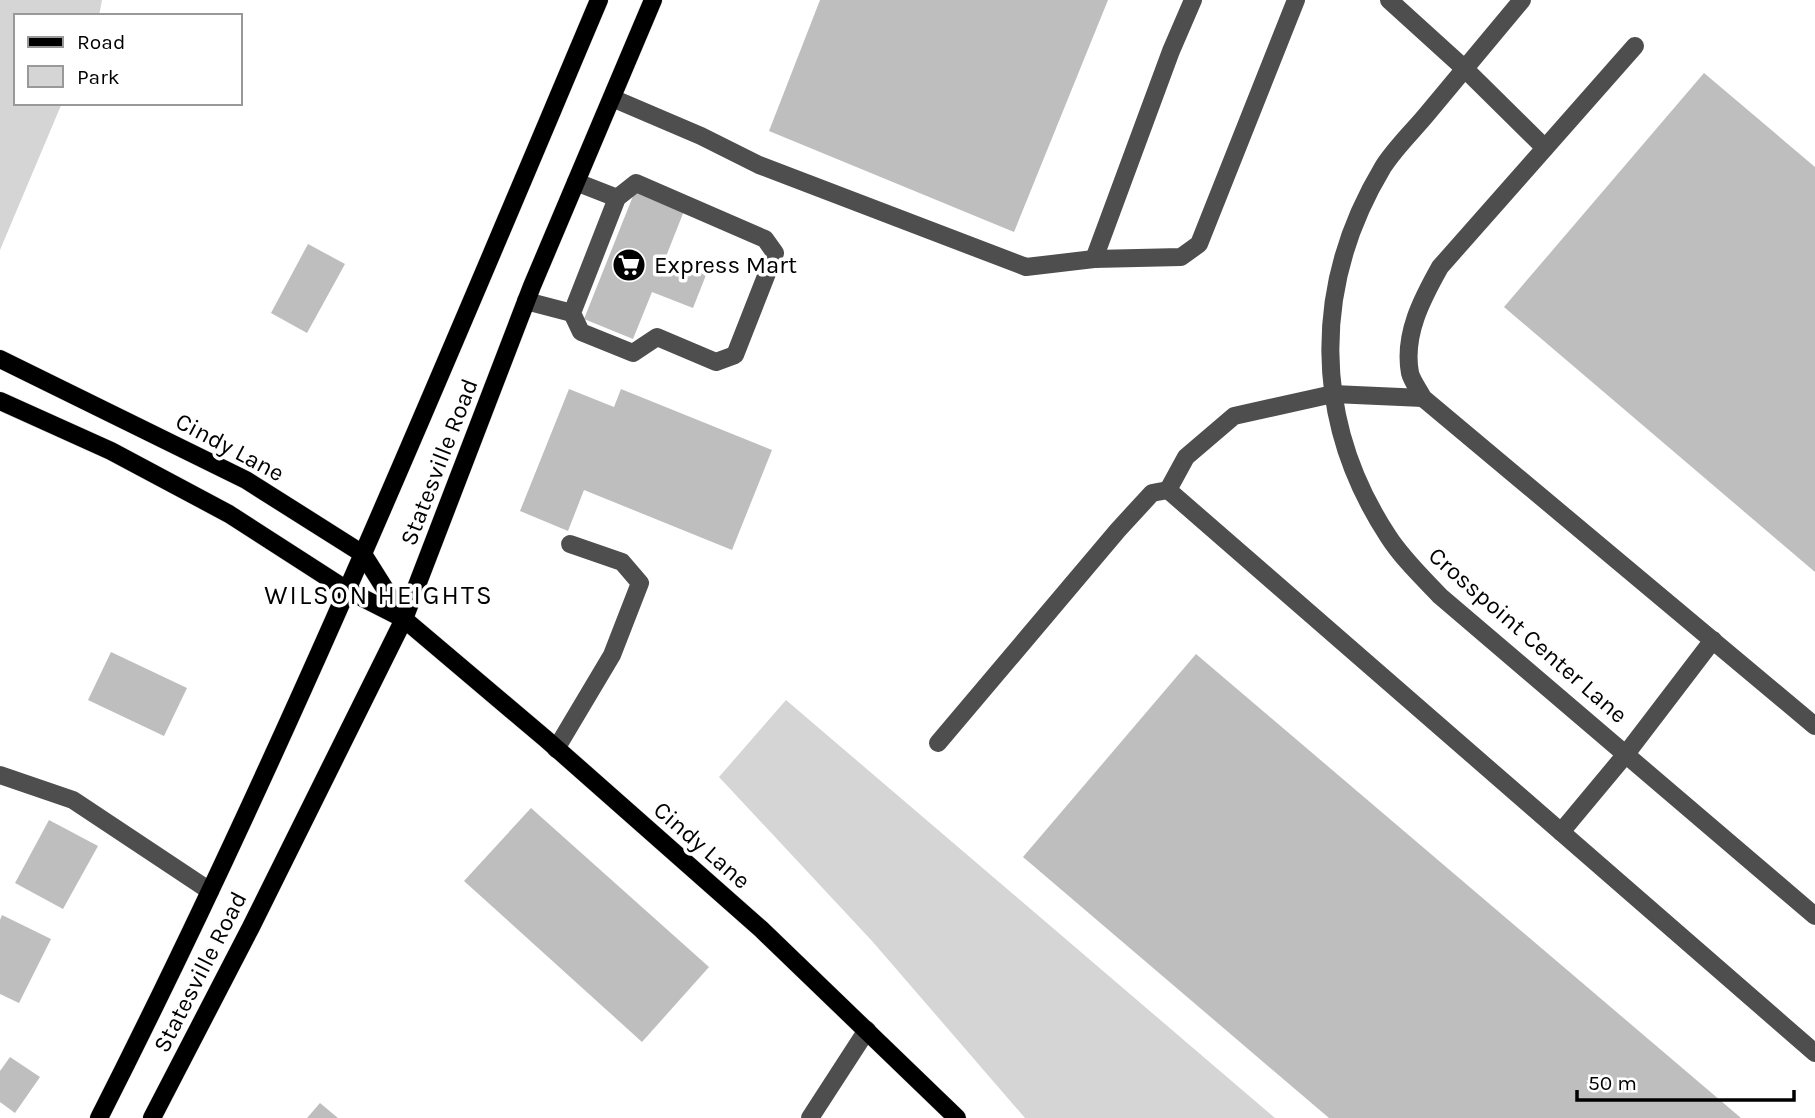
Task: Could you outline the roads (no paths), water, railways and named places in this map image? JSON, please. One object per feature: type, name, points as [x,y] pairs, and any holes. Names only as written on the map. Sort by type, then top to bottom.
[{"type":"main road","name":"Statesville Road","points":[[99,1118],[173,974],[347,590],[599,0]]},
{"type":"main road","name":"Statesville Road","points":[[152,1118],[251,927],[404,619],[526,301],[653,0]]},
{"type":"main road","name":"Cindy Lane","points":[[0,359],[246,480],[363,554],[404,619]]},
{"type":"main road","name":"Cindy Lane","points":[[0,401],[111,451],[229,514],[347,590],[404,619],[761,929],[957,1118]]},
{"type":"street","points":[[1094,259],[1171,51],[1193,0]]},
{"type":"street","points":[[612,98],[701,136],[759,165],[1026,267],[1094,259],[1181,257],[1199,244],[1296,0]]},
{"type":"street","points":[[1389,0],[1465,69],[1545,148]]},
{"type":"street","name":"Crosspoint Center Lane","points":[[1522,0],[1385,164],[1361,207],[1336,281],[1330,329],[1331,380],[1339,429],[1355,477],[1389,538],[1440,596],[1815,916]]},
{"type":"street","points":[[1635,46],[1440,267],[1423,297],[1410,334],[1410,374],[1423,398],[1815,726]]},
{"type":"street","points":[[576,183],[617,198]]},
{"type":"street","points":[[636,183],[765,239],[775,253],[735,355],[716,362],[657,337],[633,353],[581,332],[572,313],[617,198],[636,183]]},
{"type":"street","points":[[526,301],[572,313]]},
{"type":"street","points":[[938,743],[1118,530],[1152,494],[1168,490],[1186,457],[1234,416],[1333,394],[1423,398]]},
{"type":"street","points":[[1168,490],[1815,1053]]},
{"type":"street","points":[[556,749],[612,655],[640,583],[622,562],[570,544]]},
{"type":"street","points":[[1561,832],[1626,754],[1713,640]]},
{"type":"street","points":[[0,775],[73,800],[210,891]]},
{"type":"street","points":[[810,1118],[867,1030]]},
{"type":"place","name":"Express Mart","points":[[629,265]]},
{"type":"district","name":"WILSON HEIGHTS","points":[[379,595]]}]
